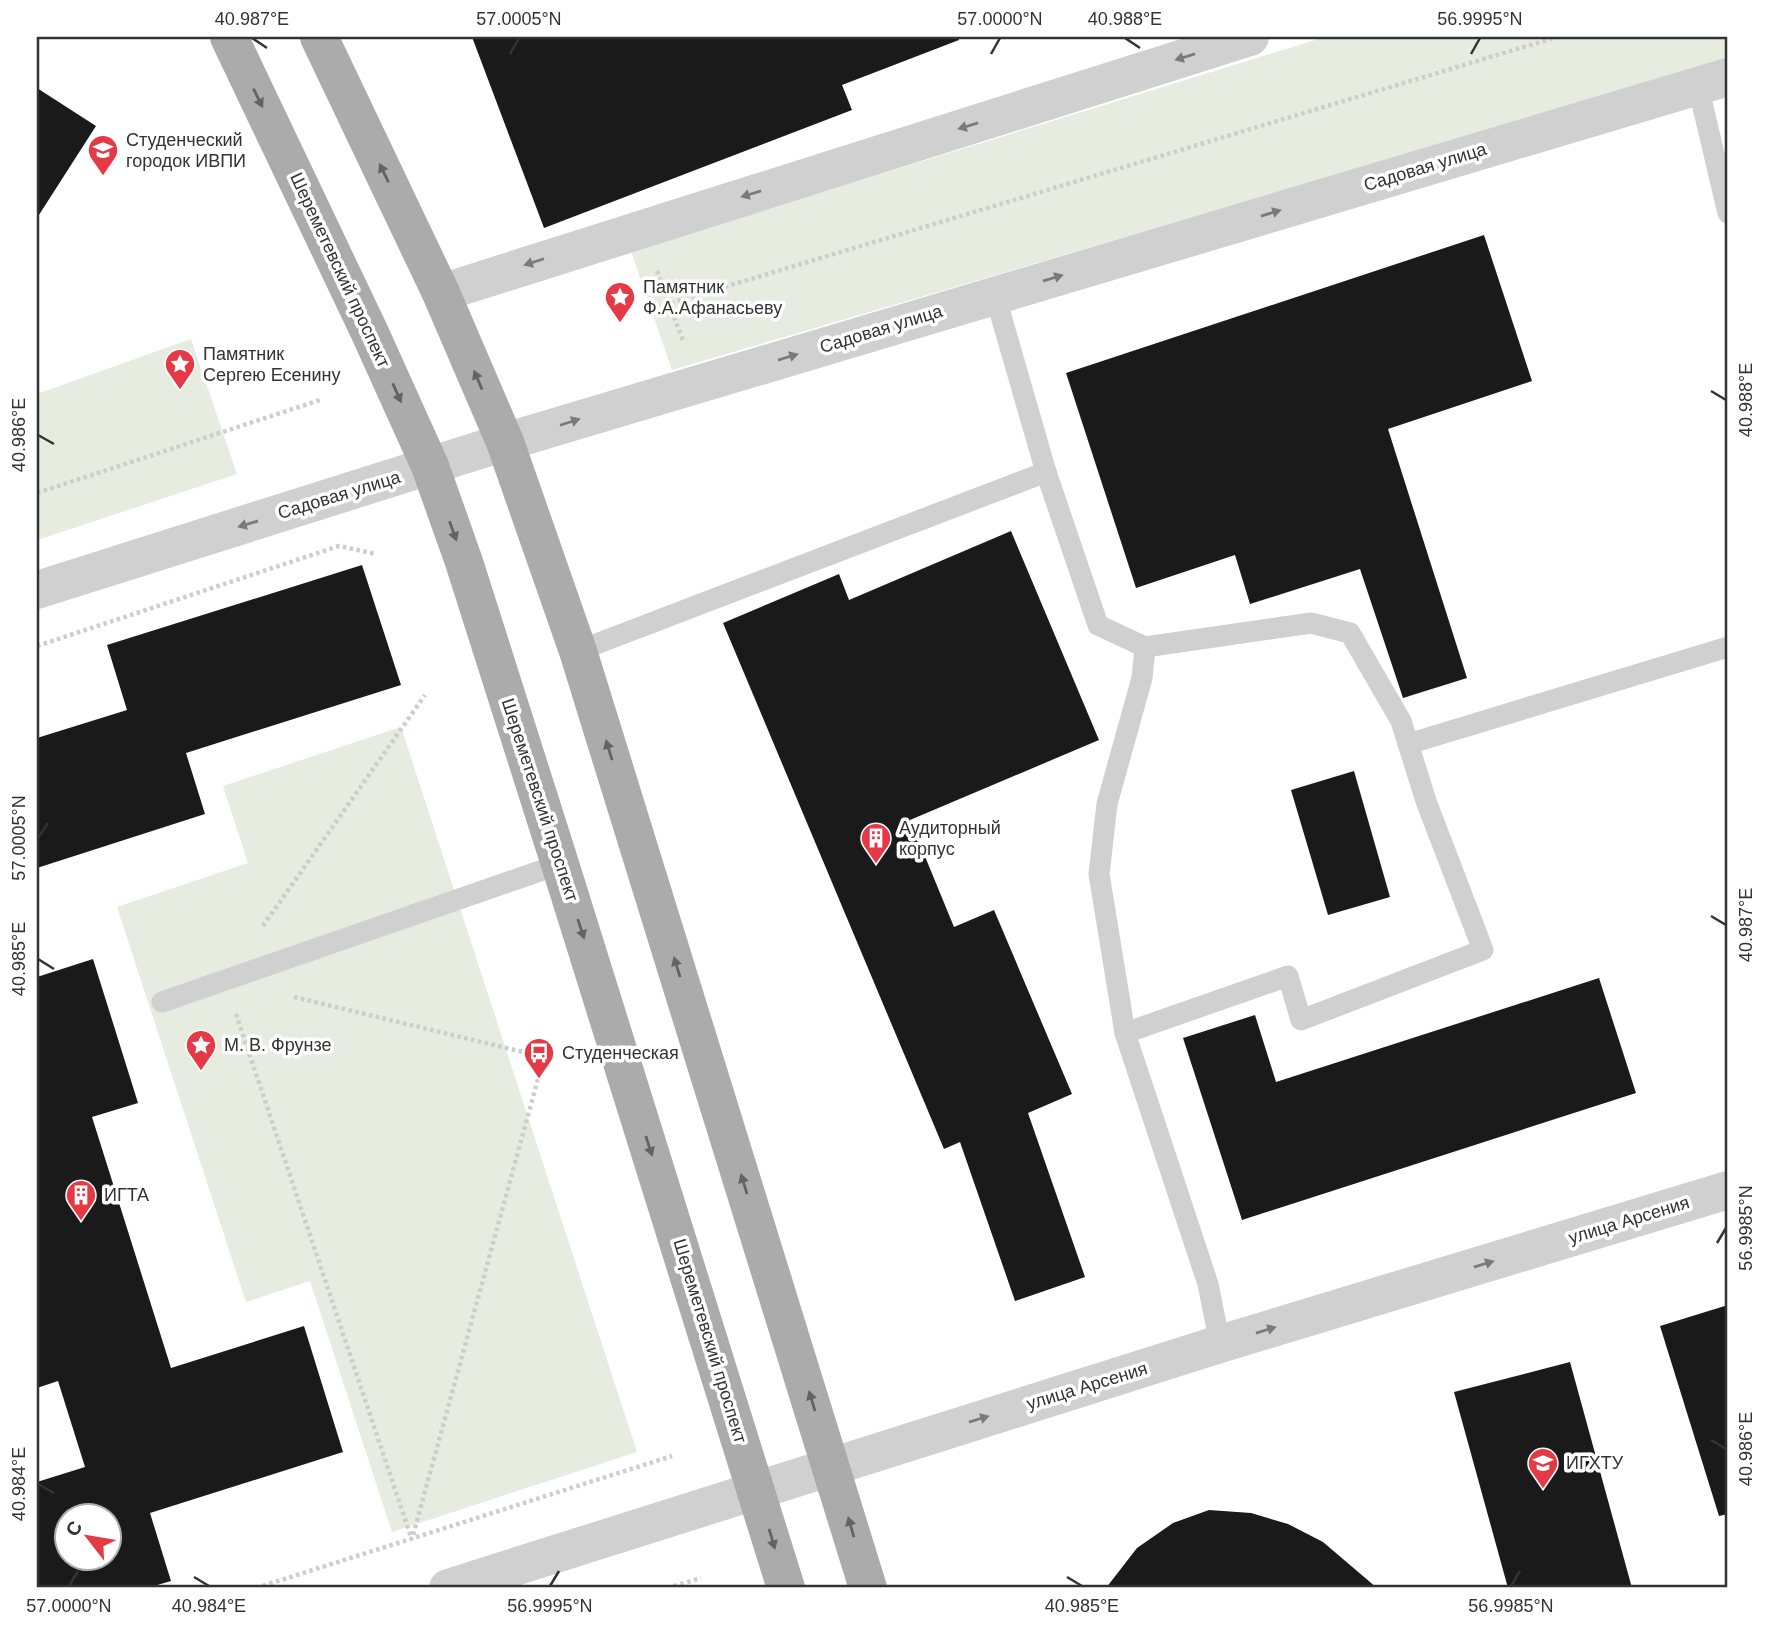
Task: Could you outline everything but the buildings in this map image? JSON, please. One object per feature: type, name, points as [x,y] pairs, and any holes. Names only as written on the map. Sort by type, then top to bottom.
[{"type":"main road","name":"Шереметевский проспект","points":[[229,37],[430,466],[464,562],[560,864],[758,1491],[786,1588]]},
{"type":"main road","points":[[319,37],[441,293],[505,442],[578,651],[833,1466],[868,1588]]},
{"type":"street","points":[[441,293],[1250,37]]},
{"type":"street","name":"Садовая улица","points":[[37,590],[505,442],[1713,82]]},
{"type":"street","name":"улица Арсения","points":[[447,1588],[1220,1344],[1728,1190]]},
{"type":"lane","points":[[1713,82],[1728,213]]},
{"type":"lane","points":[[995,295],[1046,472],[1098,625],[1145,647],[1311,623],[1350,633],[1401,721],[1426,802],[1483,950],[1301,1020],[1288,975],[1125,1033]]},
{"type":"lane","points":[[578,651],[1046,472]]},
{"type":"lane","points":[[1145,647],[1142,678],[1107,804],[1099,874],[1125,1033],[1208,1284],[1220,1344]]},
{"type":"lane","points":[[1408,744],[1728,647]]},
{"type":"lane","points":[[162,1002],[560,864]]},
{"type":"path","points":[[671,303],[1557,37]]},
{"type":"path","points":[[37,493],[320,400]]},
{"type":"path","points":[[37,646],[339,546],[376,554]]},
{"type":"path","points":[[412,1539],[225,980],[425,695]]},
{"type":"path","points":[[292,996],[544,1057],[412,1539]]},
{"type":"path","points":[[256,1588],[671,1456]]},
{"type":"path","points":[[667,1588],[701,1578]]},
{"type":"shaded area","points":[[1325,37],[1728,37],[1728,60],[672,370],[631,251]]},
{"type":"shaded area","points":[[191,339],[237,474],[37,540],[37,394]]},
{"type":"shaded area","points":[[401,727],[637,1452],[392,1532],[310,1281],[246,1302],[117,907],[248,863],[223,786]]},
{"type":"place","name":"Студенческий городок ИВПИ","points":[[103,177]]},
{"type":"place","name":"Памятник Ф.А.Афанасьеву","points":[[620,324]]},
{"type":"place","name":"Памятник Сергею Есенину","points":[[180,391]]},
{"type":"place","name":"Аудиторный корпус","points":[[876,865]]},
{"type":"place","name":"М. В. Фрунзе","points":[[201,1072]]},
{"type":"place","name":"Студенческая","points":[[539,1080]]},
{"type":"place","name":"ИГТА","points":[[81,1222]]},
{"type":"place","name":"ИГХТУ","points":[[1543,1490]]}]
